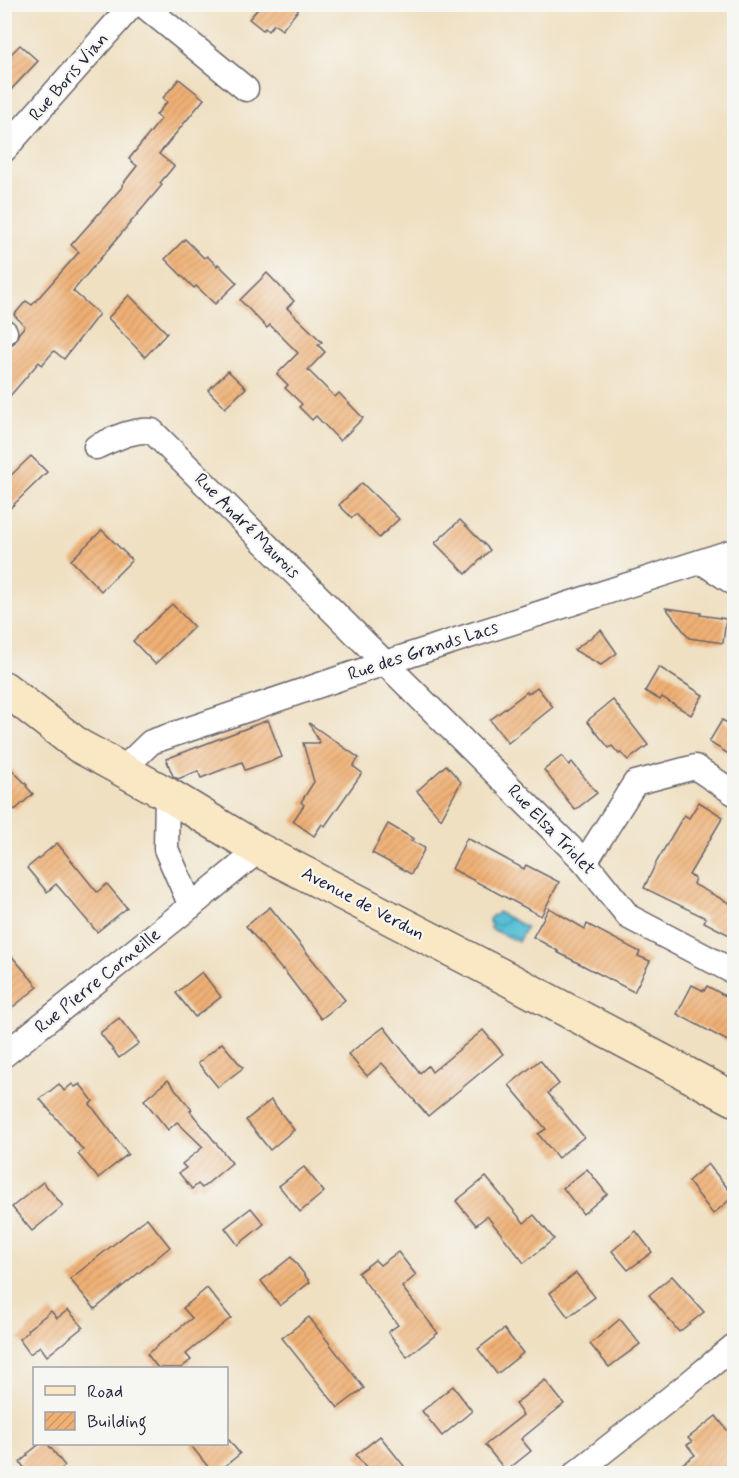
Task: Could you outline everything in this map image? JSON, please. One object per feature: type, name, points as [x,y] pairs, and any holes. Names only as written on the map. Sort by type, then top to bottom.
[{"type":"main road","name":"Avenue de Verdun","points":[[4,688],[79,746],[167,794],[259,850],[735,1099]]},
{"type":"street","name":"Rue Boris Vian","points":[[4,150],[133,4]]},
{"type":"street","points":[[142,4],[246,88]]},
{"type":"street","name":"Rue André Maurois","points":[[96,447],[141,430],[152,431],[385,663]]},
{"type":"street","name":"Rue des Grands Lacs","points":[[122,770],[151,742],[385,663],[735,551]]},
{"type":"street","points":[[702,562],[735,583]]},
{"type":"street","name":"Rue Elsa Triolet","points":[[385,663],[585,862],[629,917],[735,972]]},
{"type":"street","points":[[585,862],[635,783],[695,767],[735,793]]},
{"type":"street","points":[[167,794],[166,849],[191,906]]},
{"type":"street","name":"Rue Pierre Corneille","points":[[4,1055],[259,850]]},
{"type":"street","points":[[575,1473],[735,1346]]},
{"type":"water","points":[[498,912],[526,927],[518,942],[490,928],[490,919]]},
{"type":"building","points":[[251,4],[303,4],[282,30],[274,24],[268,31],[265,28],[263,30],[249,19],[257,10]]},
{"type":"building","points":[[20,45],[38,61],[4,97],[4,61]]},
{"type":"building","points":[[179,79],[204,99],[159,154],[174,166],[160,183],[162,185],[73,291],[99,314],[64,359],[54,351],[42,365],[39,362],[4,403],[4,350],[15,342],[25,326],[14,315],[26,301],[32,305],[79,252],[71,245],[123,186],[137,166],[129,159],[161,119],[156,115],[167,102],[163,98]]},
{"type":"building","points":[[185,239],[204,258],[207,256],[217,266],[218,264],[237,283],[215,304],[196,286],[194,288],[165,259]]},
{"type":"building","points":[[267,273],[294,301],[287,308],[322,342],[318,345],[325,352],[308,370],[335,397],[339,393],[363,418],[340,441],[316,416],[312,420],[299,407],[302,404],[285,388],[288,385],[277,374],[298,353],[270,325],[267,328],[240,300]]},
{"type":"building","points":[[129,295],[167,333],[145,357],[108,318]]},
{"type":"building","points":[[228,371],[246,388],[225,408],[208,390]]},
{"type":"building","points":[[31,456],[47,472],[4,514],[4,482]]},
{"type":"building","points":[[362,483],[399,519],[379,538],[356,514],[352,518],[339,505]]},
{"type":"building","points":[[460,520],[490,550],[466,574],[435,543]]},
{"type":"building","points":[[102,530],[132,560],[101,591],[71,560]]},
{"type":"building","points":[[172,604],[194,627],[155,664],[133,641]]},
{"type":"building","points":[[666,608],[726,619],[723,643],[689,638]]},
{"type":"building","points":[[601,630],[617,653],[601,665],[574,650]]},
{"type":"building","points":[[659,667],[703,695],[691,715],[662,697],[660,700],[645,691]]},
{"type":"building","points":[[537,687],[553,707],[508,743],[490,720]]},
{"type":"building","points":[[613,700],[648,745],[628,760],[612,746],[609,748],[587,721]]},
{"type":"building","points":[[268,720],[282,757],[245,770],[242,762],[201,778],[198,771],[178,779],[173,776],[166,759]]},
{"type":"building","points":[[722,720],[735,727],[735,758],[709,742]]},
{"type":"building","points":[[309,723],[359,758],[353,766],[362,773],[325,826],[322,824],[314,836],[293,821],[304,805],[301,802],[314,782],[303,743],[320,743]]},
{"type":"building","points":[[562,756],[569,765],[572,762],[597,793],[575,810],[544,770]]},
{"type":"building","points":[[4,762],[33,794],[15,810],[4,798]]},
{"type":"building","points":[[446,765],[461,782],[441,819],[417,791]]},
{"type":"building","points":[[699,802],[723,817],[689,875],[695,878],[693,884],[735,906],[735,938],[704,922],[706,918],[644,888],[684,815],[689,818]]},
{"type":"building","points":[[388,824],[425,848],[411,874],[372,853]]},
{"type":"building","points":[[467,838],[524,869],[526,865],[559,882],[541,916],[452,869]]},
{"type":"building","points":[[57,843],[97,892],[107,884],[127,908],[97,932],[56,884],[47,892],[27,868]]},
{"type":"building","points":[[270,907],[345,1000],[321,1019],[283,969],[246,926]]},
{"type":"building","points":[[549,908],[585,929],[587,924],[640,952],[638,956],[650,961],[634,992],[533,937]]},
{"type":"building","points":[[4,947],[38,987],[4,1014]]},
{"type":"building","points":[[202,972],[221,997],[195,1017],[176,993]]},
{"type":"building","points":[[692,985],[704,991],[707,986],[735,1001],[735,1045],[677,1014]]},
{"type":"building","points":[[119,1018],[139,1043],[119,1058],[100,1033]]},
{"type":"building","points":[[384,1027],[420,1073],[428,1066],[432,1072],[483,1030],[503,1054],[428,1116],[382,1063],[367,1076],[348,1054]]},
{"type":"building","points":[[222,1043],[243,1068],[218,1087],[198,1063]]},
{"type":"building","points":[[540,1060],[559,1084],[548,1093],[584,1137],[558,1158],[538,1134],[546,1129],[509,1085]]},
{"type":"building","points":[[168,1080],[232,1163],[202,1188],[198,1184],[192,1189],[179,1173],[186,1168],[182,1164],[203,1147],[177,1122],[168,1130],[144,1100]]},
{"type":"building","points":[[59,1084],[64,1091],[72,1084],[75,1087],[80,1084],[93,1101],[90,1104],[128,1154],[98,1178],[78,1154],[83,1150],[40,1099]]},
{"type":"building","points":[[271,1100],[294,1130],[270,1150],[246,1120]]},
{"type":"building","points":[[708,1164],[734,1196],[713,1214],[688,1181]]},
{"type":"building","points":[[304,1167],[324,1192],[300,1212],[279,1186]]},
{"type":"building","points":[[587,1169],[607,1194],[583,1214],[563,1188]]},
{"type":"building","points":[[486,1177],[524,1223],[534,1215],[554,1239],[524,1263],[487,1216],[476,1225],[456,1201]]},
{"type":"building","points":[[43,1182],[63,1206],[32,1231],[12,1207]]},
{"type":"building","points":[[251,1208],[264,1224],[238,1245],[225,1228]]},
{"type":"building","points":[[147,1218],[170,1247],[95,1309],[70,1279]]},
{"type":"building","points":[[636,1231],[652,1252],[628,1270],[612,1251]]},
{"type":"building","points":[[398,1252],[416,1275],[402,1287],[438,1333],[407,1357],[388,1332],[398,1325],[358,1273],[375,1260],[380,1265]]},
{"type":"building","points":[[291,1257],[310,1282],[280,1306],[261,1281]]},
{"type":"building","points":[[576,1273],[595,1297],[568,1317],[550,1293]]},
{"type":"building","points":[[672,1276],[704,1312],[679,1332],[649,1295]]},
{"type":"building","points":[[207,1288],[231,1318],[186,1354],[191,1360],[182,1367],[157,1367],[147,1354],[192,1318],[183,1308]]},
{"type":"building","points":[[68,1310],[83,1327],[47,1356],[40,1346],[30,1354],[19,1339],[51,1311],[57,1318]]},
{"type":"building","points":[[309,1317],[364,1388],[338,1408],[282,1338]]},
{"type":"building","points":[[620,1319],[640,1344],[609,1367],[590,1344]]},
{"type":"building","points":[[504,1329],[523,1353],[497,1374],[478,1349]]},
{"type":"building","points":[[545,1380],[564,1404],[521,1439],[531,1451],[506,1471],[485,1445],[523,1415],[515,1404]]},
{"type":"building","points":[[453,1386],[472,1411],[442,1436],[422,1411]]},
{"type":"building","points":[[716,1416],[735,1440],[735,1460],[717,1473],[669,1473],[695,1455],[687,1445],[692,1442],[688,1438]]},
{"type":"building","points":[[380,1436],[404,1466],[395,1473],[370,1473],[356,1455]]},
{"type":"building","points":[[228,1439],[240,1454],[213,1473],[191,1445],[228,1445]]},
{"type":"building","points":[[38,1445],[49,1445],[65,1466],[55,1473],[28,1473],[20,1462]]}]
